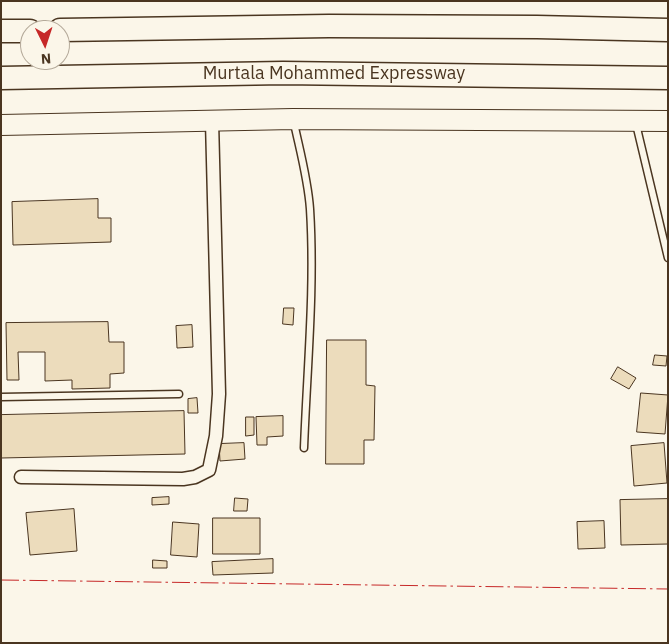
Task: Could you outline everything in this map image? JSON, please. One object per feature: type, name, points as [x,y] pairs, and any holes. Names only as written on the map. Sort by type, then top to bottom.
[{"type":"highway","points":[[70,30],[349,26],[668,30]]},
{"type":"highway","points":[[1,31],[20,31]]},
{"type":"highway","name":"Murtala Mohammed Expressway","points":[[1,78],[283,72],[668,78]]},
{"type":"highway","points":[[1,125],[293,119],[668,121]]},
{"type":"street","points":[[21,477],[183,479],[195,477],[210,470],[216,436],[219,394],[212,121]]},
{"type":"lane","points":[[293,119],[310,207],[312,304],[304,448]]},
{"type":"lane","points":[[635,120],[668,258]]},
{"type":"lane","points":[[1,397],[178,394]]},
{"type":"building","points":[[98,199],[98,218],[111,218],[111,242],[13,245],[12,202]]},
{"type":"building","points":[[284,308],[294,308],[293,325],[283,324]]},
{"type":"building","points":[[108,322],[109,342],[124,342],[124,373],[110,374],[110,388],[72,389],[72,380],[45,381],[45,352],[18,352],[19,380],[7,380],[6,323]]},
{"type":"building","points":[[192,325],[193,347],[177,348],[176,326]]},
{"type":"building","points":[[327,340],[366,340],[366,385],[375,386],[374,440],[364,440],[364,464],[326,464]]},
{"type":"building","points":[[655,355],[667,356],[666,366],[653,365]]},
{"type":"building","points":[[618,367],[636,378],[629,389],[611,379]]},
{"type":"building","points":[[641,393],[668,395],[665,434],[637,432]]},
{"type":"building","points":[[197,398],[198,413],[188,413],[188,399]]},
{"type":"building","points":[[184,411],[185,454],[1,458],[1,415]]},
{"type":"building","points":[[283,416],[283,436],[267,437],[267,445],[257,445],[256,417]]},
{"type":"building","points":[[246,417],[254,417],[254,435],[246,436]]},
{"type":"building","points":[[244,443],[245,459],[220,461],[219,444]]},
{"type":"building","points":[[664,443],[667,483],[634,486],[631,446]]},
{"type":"building","points":[[169,497],[169,504],[152,505],[152,498]]},
{"type":"building","points":[[235,498],[248,499],[247,511],[234,511]]},
{"type":"building","points":[[668,499],[668,544],[621,545],[620,500]]},
{"type":"building","points":[[74,509],[77,551],[30,555],[26,513]]},
{"type":"building","points":[[213,518],[260,518],[260,554],[213,554]]},
{"type":"building","points":[[604,521],[605,548],[578,549],[577,522]]},
{"type":"building","points":[[173,522],[199,524],[197,557],[171,555]]},
{"type":"building","points":[[273,559],[273,573],[213,575],[212,562]]},
{"type":"building","points":[[153,560],[167,561],[167,568],[153,568]]},
{"type":"power","points":[[1,580],[668,589]]}]
